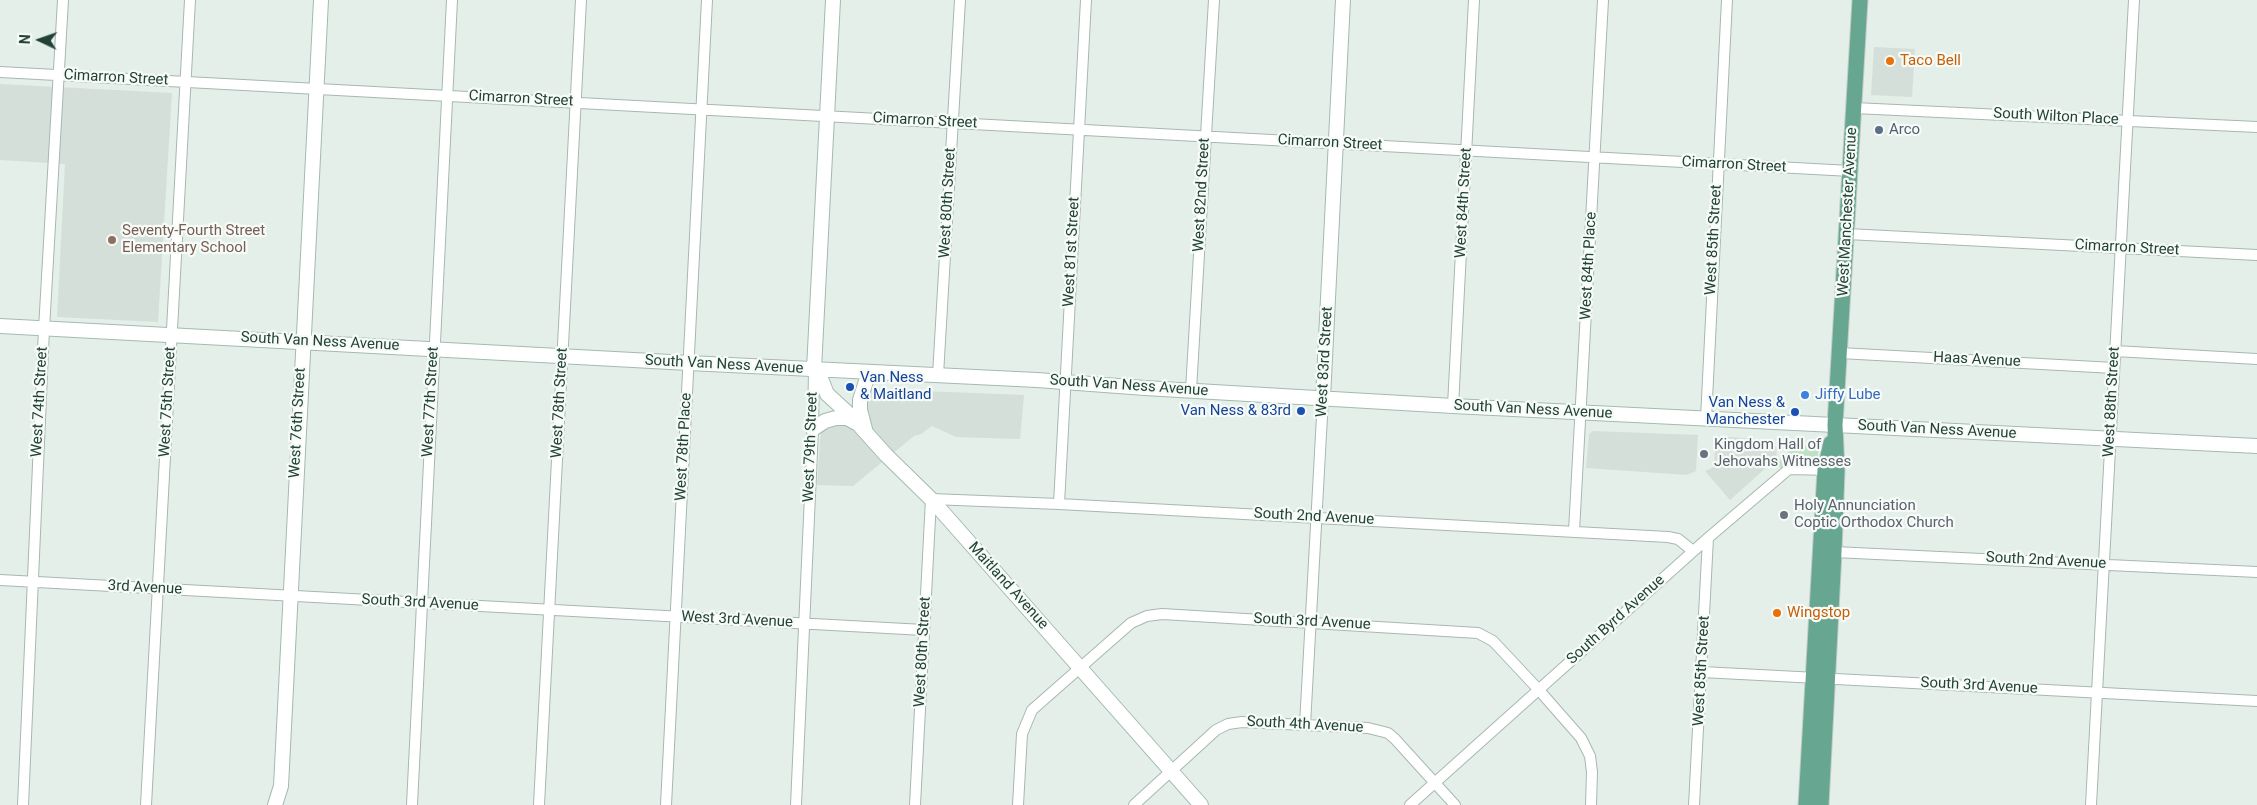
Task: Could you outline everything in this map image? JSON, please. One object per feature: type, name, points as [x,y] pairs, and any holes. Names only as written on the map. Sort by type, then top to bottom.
[{"type":"main road","name":"West Manchester Avenue","points":[[1831,470],[1848,234],[1860,0]]},
{"type":"main road","points":[[1806,805],[1822,677],[1834,552],[1831,470]]},
{"type":"main road","points":[[1821,805],[1822,677],[1831,470]]},
{"type":"street","name":"West 74th Street","points":[[23,805],[44,329],[63,0]]},
{"type":"street","name":"West 75th Street","points":[[146,805],[190,0]]},
{"type":"street","name":"West 76th Street","points":[[284,805],[281,786],[302,341],[321,0]]},
{"type":"street","name":"West 77th Street","points":[[412,805],[433,348],[452,0]]},
{"type":"street","name":"West 78th Street","points":[[539,805],[581,0]]},
{"type":"street","name":"West 78th Place","points":[[666,805],[707,0]]},
{"type":"street","name":"West 79th Street","points":[[796,805],[814,369],[833,0]]},
{"type":"street","name":"West 80th Street","points":[[938,375],[960,0]]},
{"type":"street","name":"West 81st Street","points":[[1059,504],[1086,0]]},
{"type":"street","name":"West 82nd Street","points":[[1191,390],[1214,0]]},
{"type":"street","name":"West 83rd Street","points":[[1305,725],[1343,0]]},
{"type":"street","name":"West 84th Street","points":[[1453,406],[1474,0]]},
{"type":"street","name":"West 84th Place","points":[[1574,531],[1603,0]]},
{"type":"street","name":"West 85th Street","points":[[1706,419],[1727,0]]},
{"type":"street","name":"West 88th Street","points":[[2091,805],[2134,0]]},
{"type":"street","name":"Cimarron Street","points":[[0,72],[576,101],[1851,171]]},
{"type":"street","name":"South Wilton Place","points":[[1854,108],[2257,127]]},
{"type":"street","name":"Cimarron Street","points":[[1848,234],[2257,255]]},
{"type":"street","name":"South Van Ness Avenue","points":[[0,326],[1066,382],[1580,413],[2257,446]]},
{"type":"street","points":[[2115,351],[2257,359]]},
{"type":"street","name":"Haas Avenue","points":[[1840,353],[2114,368]]},
{"type":"street","name":"Maitland Avenue","points":[[814,369],[822,380],[827,394],[931,499],[1201,805]]},
{"type":"street","points":[[862,428],[861,393],[869,372]]},
{"type":"street","points":[[813,429],[825,421],[836,418],[847,418],[862,428]]},
{"type":"street","name":"South Byrd Avenue","points":[[1410,805],[1538,688],[1789,469],[1831,470]]},
{"type":"street","name":"West 80th Street","points":[[914,805],[931,499]]},
{"type":"street","name":"South 2nd Avenue","points":[[931,499],[1059,504],[1668,537],[1678,539],[1693,551]]},
{"type":"street","name":"West 85th Street","points":[[1694,805],[1708,538]]},
{"type":"street","name":"South 2nd Avenue","points":[[1834,552],[2257,572]]},
{"type":"street","name":"3rd Avenue","points":[[0,580],[290,596]]},
{"type":"street","name":"South 3rd Avenue","points":[[290,596],[549,610]]},
{"type":"street","name":"West 3rd Avenue","points":[[549,610],[924,630]]},
{"type":"street","name":"South 3rd Avenue","points":[[1080,666],[1131,624],[1147,616],[1165,614],[1310,621],[1478,633],[1493,641],[1538,688]]},
{"type":"street","points":[[1018,805],[1022,734],[1027,718],[1032,710],[1080,666]]},
{"type":"street","name":"South 3rd Avenue","points":[[1702,672],[2257,701]]},
{"type":"street","points":[[1538,688],[1581,738],[1590,756],[1592,772],[1591,805]]},
{"type":"street","name":"South 4th Avenue","points":[[1171,770],[1216,730],[1228,724],[1242,722],[1368,728],[1388,734],[1395,739],[1435,782]]},
{"type":"street","points":[[1134,805],[1171,770]]},
{"type":"street","points":[[1435,782],[1455,805]]},
{"type":"street","name":"West 76th Street","points":[[275,805],[281,786]]},
{"type":"shaded area","points":[[1874,47],[1915,49],[1912,97],[1871,95]]},
{"type":"shaded area","name":"Seventy-Fourth Street Elementary School","points":[[0,84],[172,93],[158,322],[57,317],[65,164],[0,160]]},
{"type":"shaded area","points":[[873,389],[1024,395],[1020,439],[956,437],[932,426],[921,434],[914,436],[853,486],[817,485],[821,428]]},
{"type":"shaded area","points":[[1593,431],[1698,435],[1696,471],[1687,475],[1586,468],[1589,434]]},
{"type":"shaded area","points":[[1716,436],[1769,440],[1777,448],[1776,459],[1730,500],[1705,471],[1714,467]]},
{"type":"green space","points":[[1800,442],[1807,447],[1811,446],[1819,449],[1816,464],[1790,462],[1782,469],[1776,463]]},
{"type":"place","name":"Taco Bell","points":[[1890,61]]},
{"type":"place","name":"Arco","points":[[1879,130]]},
{"type":"place","name":"Seventy-Fourth Street Elementary School","points":[[112,240]]},
{"type":"place","name":"Van Ness & Maitland","points":[[850,387]]},
{"type":"place","name":"Jiffy Lube","points":[[1805,395]]},
{"type":"place","name":"Van Ness & 83rd","points":[[1301,411]]},
{"type":"place","name":"Van Ness & Manchester","points":[[1795,412]]},
{"type":"place","name":"Kingdom Hall of Jehovahs Witnesses","points":[[1704,454]]},
{"type":"place","name":"Holy Annunciation Coptic Orthodox Church","points":[[1784,515]]},
{"type":"place","name":"Wingstop","points":[[1777,613]]}]
